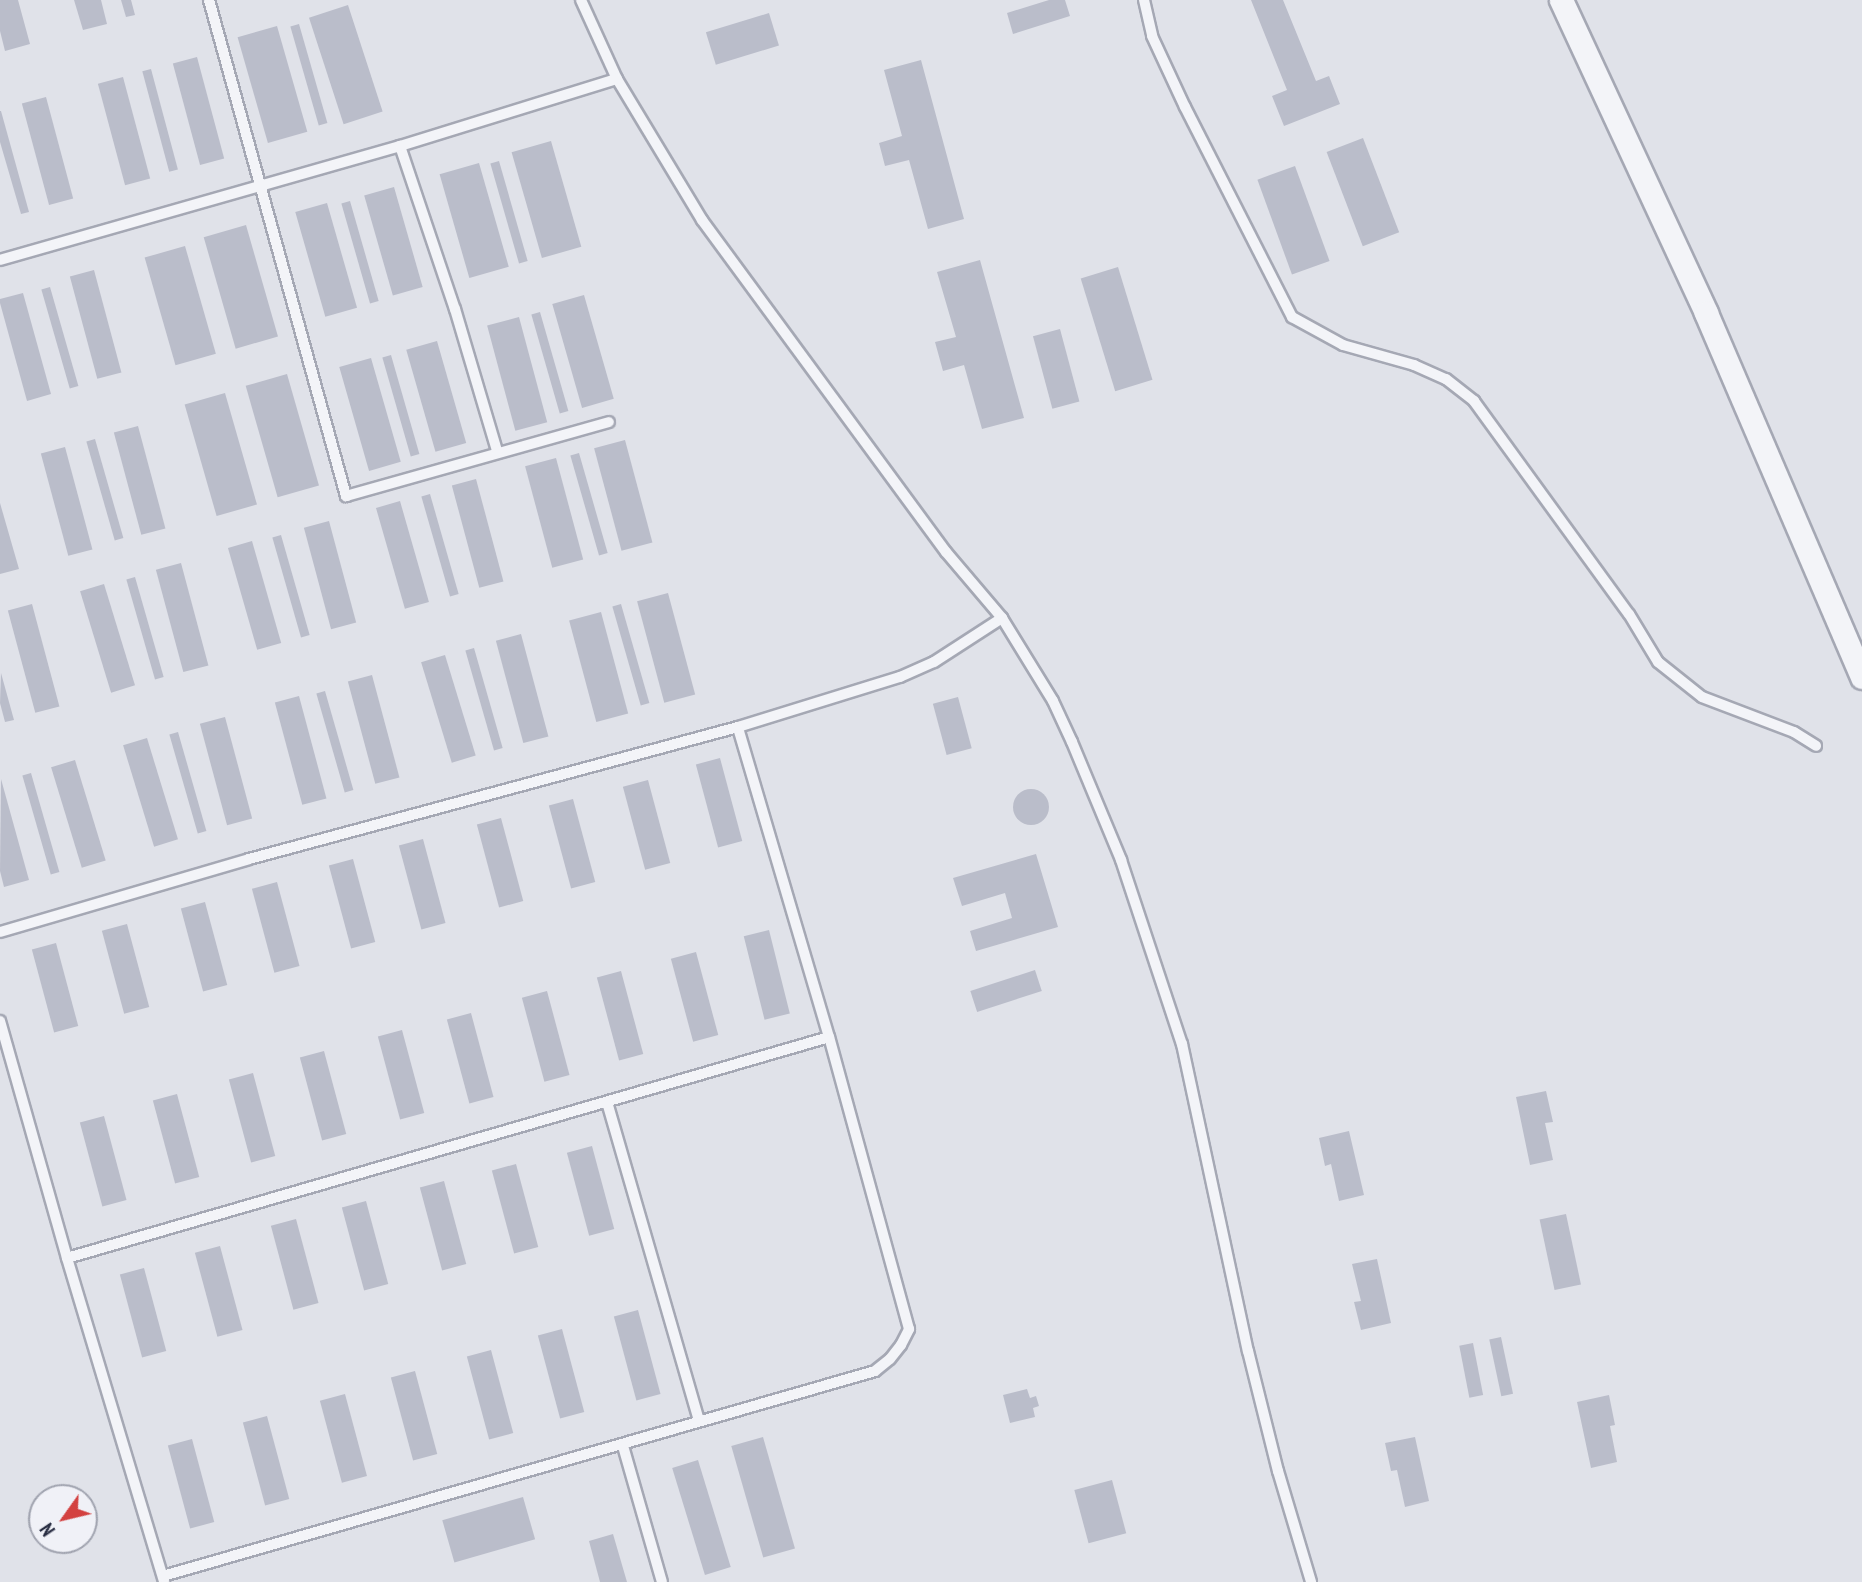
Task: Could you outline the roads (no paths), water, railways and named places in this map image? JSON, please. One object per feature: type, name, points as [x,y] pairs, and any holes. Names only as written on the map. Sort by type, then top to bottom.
[{"type":"street","points":[[1561,0],[1706,313],[1862,677]]},
{"type":"lane","points":[[209,0],[346,496],[497,451],[609,422]]},
{"type":"lane","points":[[581,0],[617,79],[702,220],[946,552],[1002,618],[1053,701],[1072,742],[1121,860],[1163,980],[1182,1044],[1248,1351],[1278,1471],[1311,1582]]},
{"type":"lane","points":[[1144,0],[1152,36],[1185,107],[1292,317],[1343,345],[1414,365],[1446,379],[1474,401],[1629,614],[1658,662],[1702,697],[1794,732],[1816,747]]},
{"type":"lane","points":[[0,260],[400,146],[617,79]]},
{"type":"lane","points":[[400,146],[455,309],[497,451]]},
{"type":"lane","points":[[0,932],[249,859],[738,727],[900,677],[934,662],[1002,618]]},
{"type":"lane","points":[[0,1021],[67,1258],[163,1579],[875,1371],[890,1359],[909,1329],[829,1037],[738,727]]},
{"type":"lane","points":[[67,1258],[829,1037]]},
{"type":"lane","points":[[607,1102],[699,1421]]},
{"type":"lane","points":[[623,1446],[662,1582]]}]
